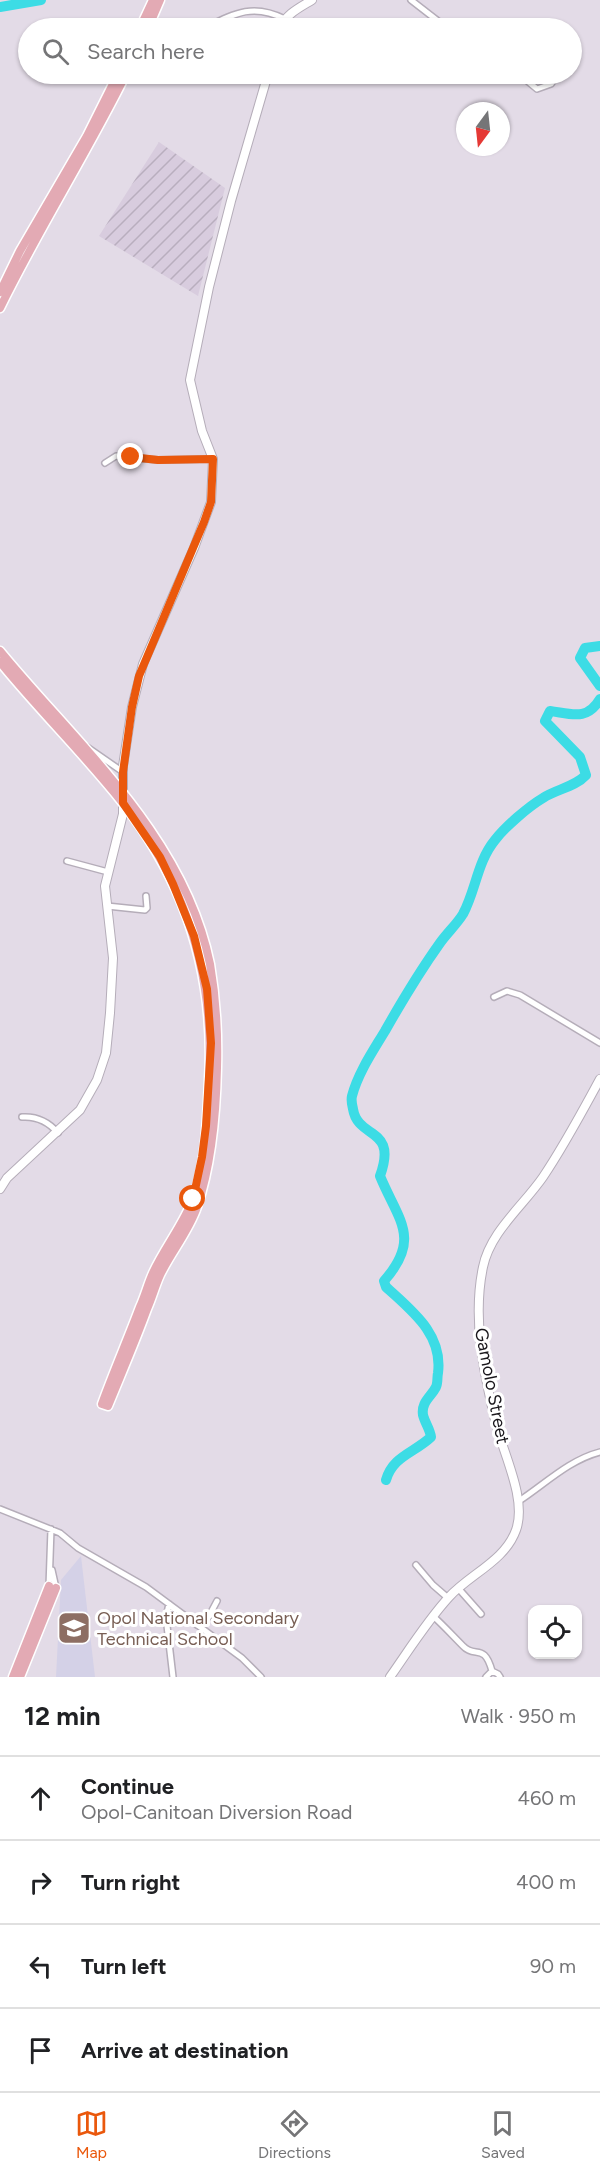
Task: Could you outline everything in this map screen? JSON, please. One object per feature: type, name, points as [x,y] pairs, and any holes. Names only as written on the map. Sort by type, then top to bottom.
[{"type":"main road","points":[[149,18],[153,0]]},
{"type":"main road","points":[[151,18],[160,0]]},
{"type":"main road","points":[[0,292],[25,243],[87,136],[113,84]]},
{"type":"main road","points":[[0,308],[27,254],[86,153],[121,84]]},
{"type":"main road","points":[[0,651],[77,743],[123,803],[160,857],[187,915],[202,964],[208,998],[211,1043],[208,1094],[202,1157],[193,1199],[186,1216],[153,1272],[105,1405]]},
{"type":"main road","points":[[0,662],[77,743],[90,750],[123,793],[132,817]]},
{"type":"main road","points":[[13,1677],[52,1587]]},
{"type":"main road","points":[[20,1677],[52,1587]]},
{"type":"street","points":[[286,18],[312,0]]},
{"type":"street","points":[[411,0],[434,18]]},
{"type":"street","points":[[227,18],[250,10],[267,10],[283,18]]},
{"type":"street","points":[[123,803],[123,772],[132,707],[139,676],[211,502],[213,459],[191,391],[192,364],[233,195],[265,84]]},
{"type":"street","points":[[531,84],[537,89],[551,84]]},
{"type":"street","points":[[105,463],[116,456],[158,460],[213,459]]},
{"type":"street","points":[[90,750],[123,772]]},
{"type":"street","points":[[0,1189],[7,1178],[80,1110],[97,1080],[106,1053],[113,958],[105,886],[108,872],[132,817]]},
{"type":"street","points":[[67,861],[108,872]]},
{"type":"street","points":[[107,906],[145,910],[147,908],[146,896]]},
{"type":"street","points":[[494,996],[507,991],[520,995],[600,1043]]},
{"type":"street","name":"Gamolo Street","points":[[390,1677],[448,1598],[499,1556],[516,1531],[519,1501],[496,1425],[481,1346],[479,1312],[482,1268],[493,1241],[543,1177],[600,1079]]},
{"type":"street","points":[[22,1117],[43,1120],[58,1132]]},
{"type":"street","points":[[519,1501],[564,1469],[584,1457],[600,1452]]},
{"type":"street","points":[[0,1509],[51,1529],[78,1548],[146,1587],[242,1658],[261,1677]]},
{"type":"street","points":[[51,1529],[52,1587]]},
{"type":"street","points":[[416,1565],[448,1598]]},
{"type":"street","points":[[458,1588],[481,1614]]},
{"type":"street","points":[[197,1625],[208,1618],[217,1601]]},
{"type":"street","points":[[169,1604],[166,1617],[173,1677]]},
{"type":"street","points":[[433,1616],[465,1648],[477,1651],[489,1660],[492,1671],[500,1677]]},
{"type":"street","points":[[486,1677],[492,1671]]},
{"type":"shaded area","points":[[159,142],[225,188],[198,296],[99,236]]},
{"type":"shaded area","name":"Opol National Secondary Technical School","points":[[81,1556],[95,1677],[56,1677],[61,1580]]},
{"type":"waterway","points":[[0,7],[41,0]]},
{"type":"waterway","points":[[600,646],[585,648],[580,658],[600,686]]},
{"type":"waterway","points":[[386,1480],[389,1472],[399,1460],[431,1437],[423,1410],[437,1385],[438,1359],[436,1346],[424,1324],[386,1287],[384,1281],[402,1253],[403,1229],[380,1176],[384,1160],[381,1141],[356,1119],[352,1096],[366,1062],[425,964],[463,914],[484,857],[495,840],[511,823],[537,802],[586,775],[580,757],[545,721],[550,711],[584,713],[590,711],[600,699]]},
{"type":"place","name":"Opol National Secondary Technical School","points":[[74,1628]]},
{"type":"route","points":[[131,457],[158,460],[213,459],[211,502],[194,548],[139,676],[123,766],[123,803],[160,857],[187,915],[207,989],[211,1043],[206,1126],[193,1199]]}]
